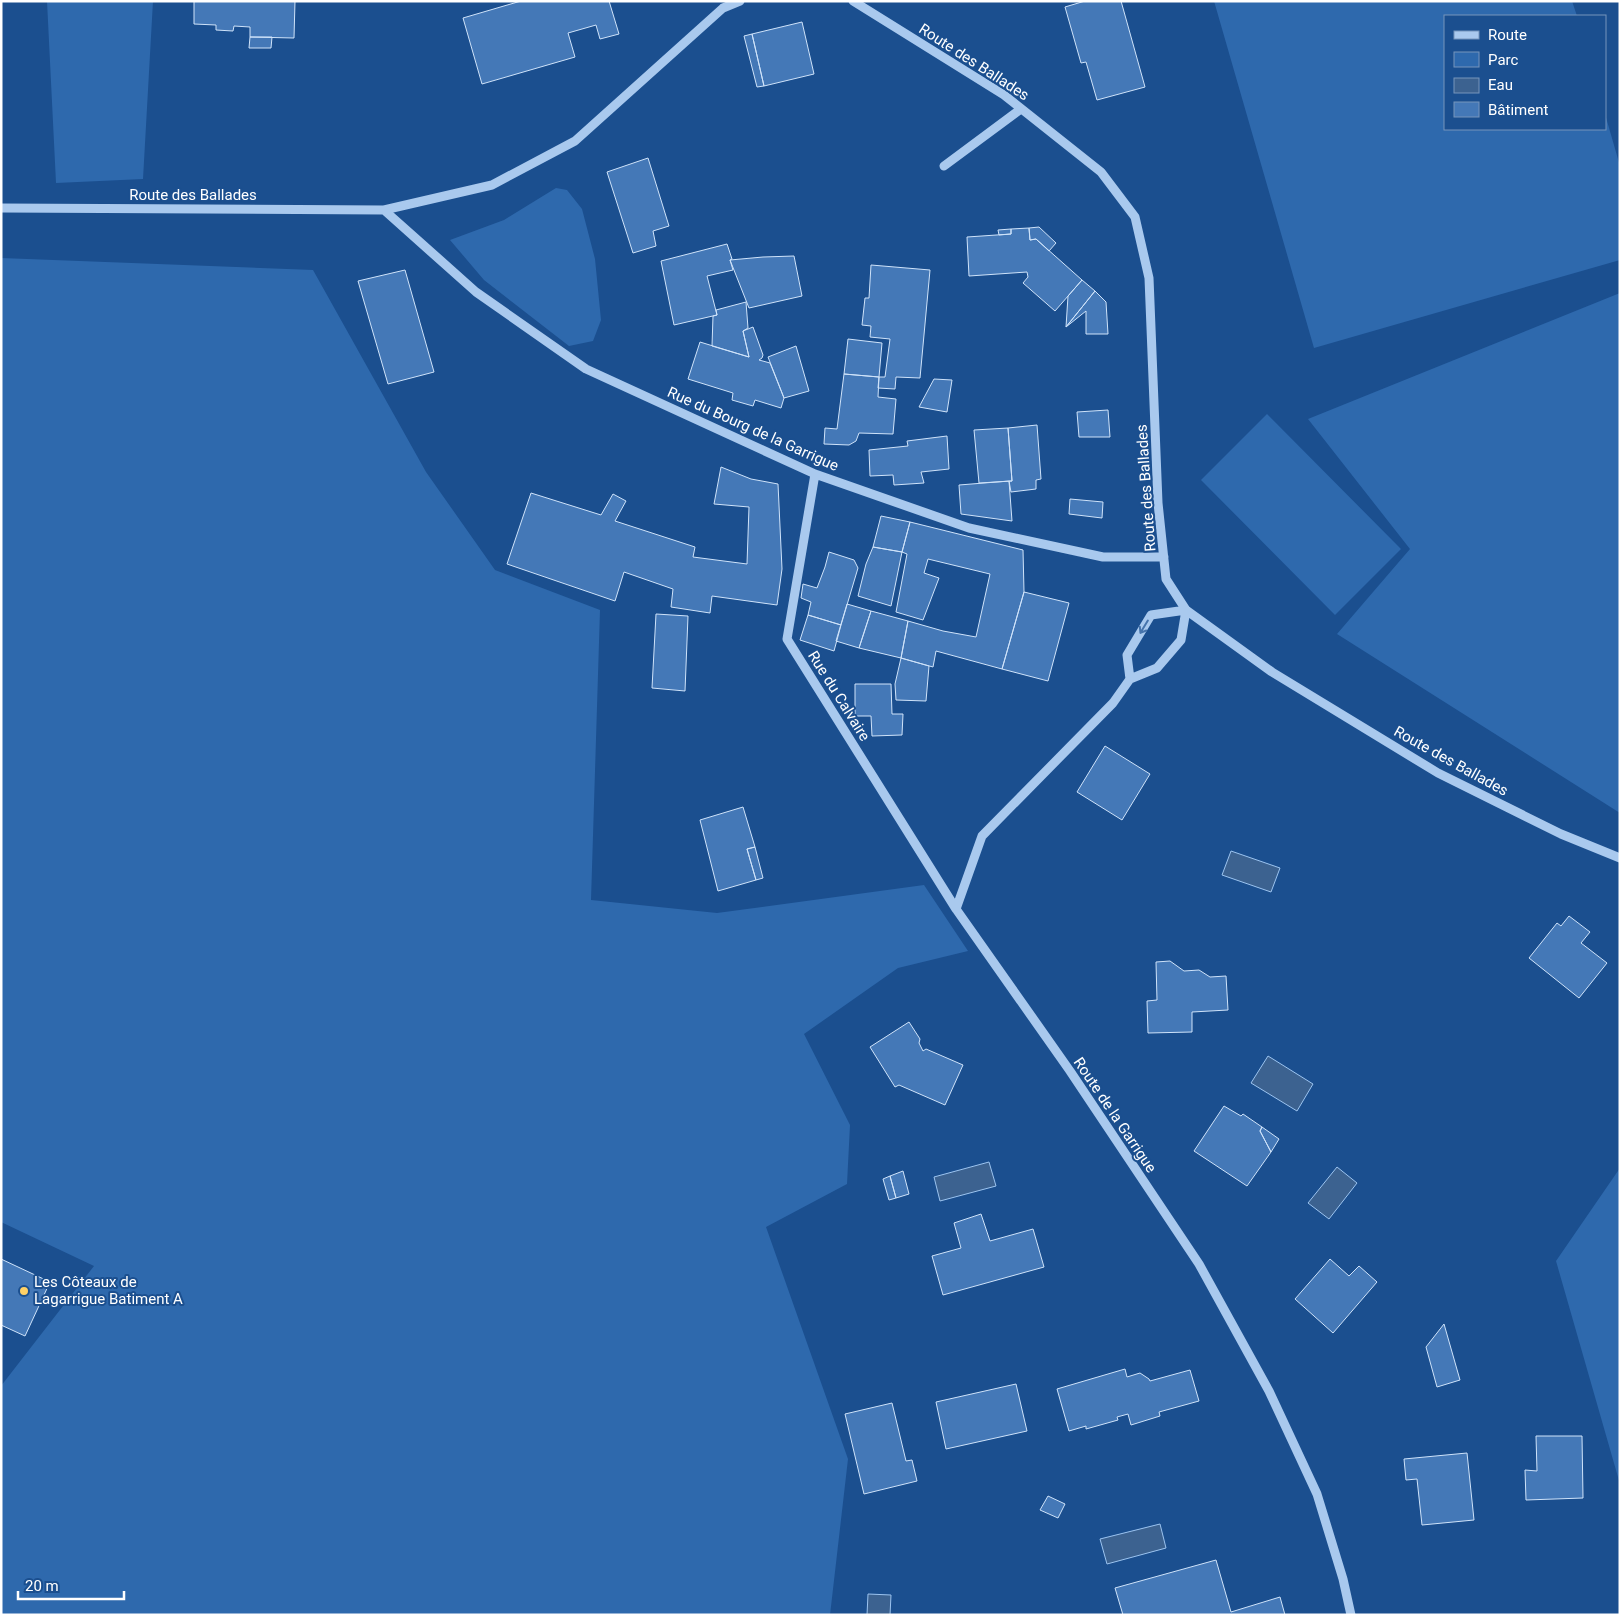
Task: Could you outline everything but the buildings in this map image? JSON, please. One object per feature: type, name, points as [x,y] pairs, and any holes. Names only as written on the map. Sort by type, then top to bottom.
[{"type":"street","name":"Route des Ballades","points":[[1,208],[384,210],[492,185],[575,141],[723,8],[740,1]]},
{"type":"street","name":"Route des Ballades","points":[[853,1],[1004,95],[1101,172],[1135,217],[1149,278],[1158,503],[1166,579],[1186,610],[1272,672],[1438,773],[1561,834],[1620,858]]},
{"type":"street","points":[[944,166],[1021,109]]},
{"type":"street","name":"Rue du Bourg de la Garrigue","points":[[384,210],[476,292],[586,369],[815,474],[969,528],[1103,556],[1164,557]]},
{"type":"street","name":"Rue du Calvaire","points":[[815,474],[788,639],[956,909]]},
{"type":"street","points":[[956,909],[982,836],[1113,703],[1130,679],[1157,668],[1181,640],[1186,610],[1151,615],[1127,655],[1130,679]]},
{"type":"street","name":"Route de la Garrigue","points":[[956,909],[1070,1071],[1199,1264],[1269,1391],[1317,1494],[1343,1579],[1351,1615]]},
{"type":"green space","points":[[47,1],[153,1],[143,179],[56,183]]},
{"type":"green space","points":[[1214,1],[1572,1],[1577,15],[1444,15],[1444,130],[1606,130],[1606,117],[1620,166],[1620,260],[1314,348]]},
{"type":"green space","points":[[556,188],[567,190],[582,209],[595,259],[601,320],[593,341],[569,346],[484,280],[450,240],[504,220]]},
{"type":"green space","points":[[1,258],[313,270],[426,472],[495,570],[600,610],[591,900],[717,913],[924,885],[968,951],[898,968],[804,1034],[850,1125],[847,1184],[766,1227],[848,1459],[830,1615],[1,1615],[1,1386],[94,1266],[1,1222]]},
{"type":"green space","points":[[1620,293],[1620,813],[1337,634],[1410,549],[1308,419]]},
{"type":"green space","points":[[1267,414],[1401,549],[1335,615],[1201,480]]},
{"type":"green space","points":[[1620,1168],[1620,1484],[1556,1261]]},
{"type":"water","points":[[1231,851],[1280,868],[1271,892],[1222,875]]},
{"type":"water","points":[[1268,1056],[1313,1084],[1297,1111],[1251,1083]]},
{"type":"water","points":[[989,1162],[996,1186],[940,1201],[934,1177]]},
{"type":"water","points":[[1337,1167],[1357,1183],[1329,1219],[1308,1203]]},
{"type":"water","points":[[1160,1524],[1166,1548],[1107,1564],[1100,1539]]},
{"type":"water","points":[[868,1594],[891,1595],[890,1615],[867,1615]]},
{"type":"place","name":"Les Côteaux de Lagarrigue Batiment A","points":[[24,1291]]}]
